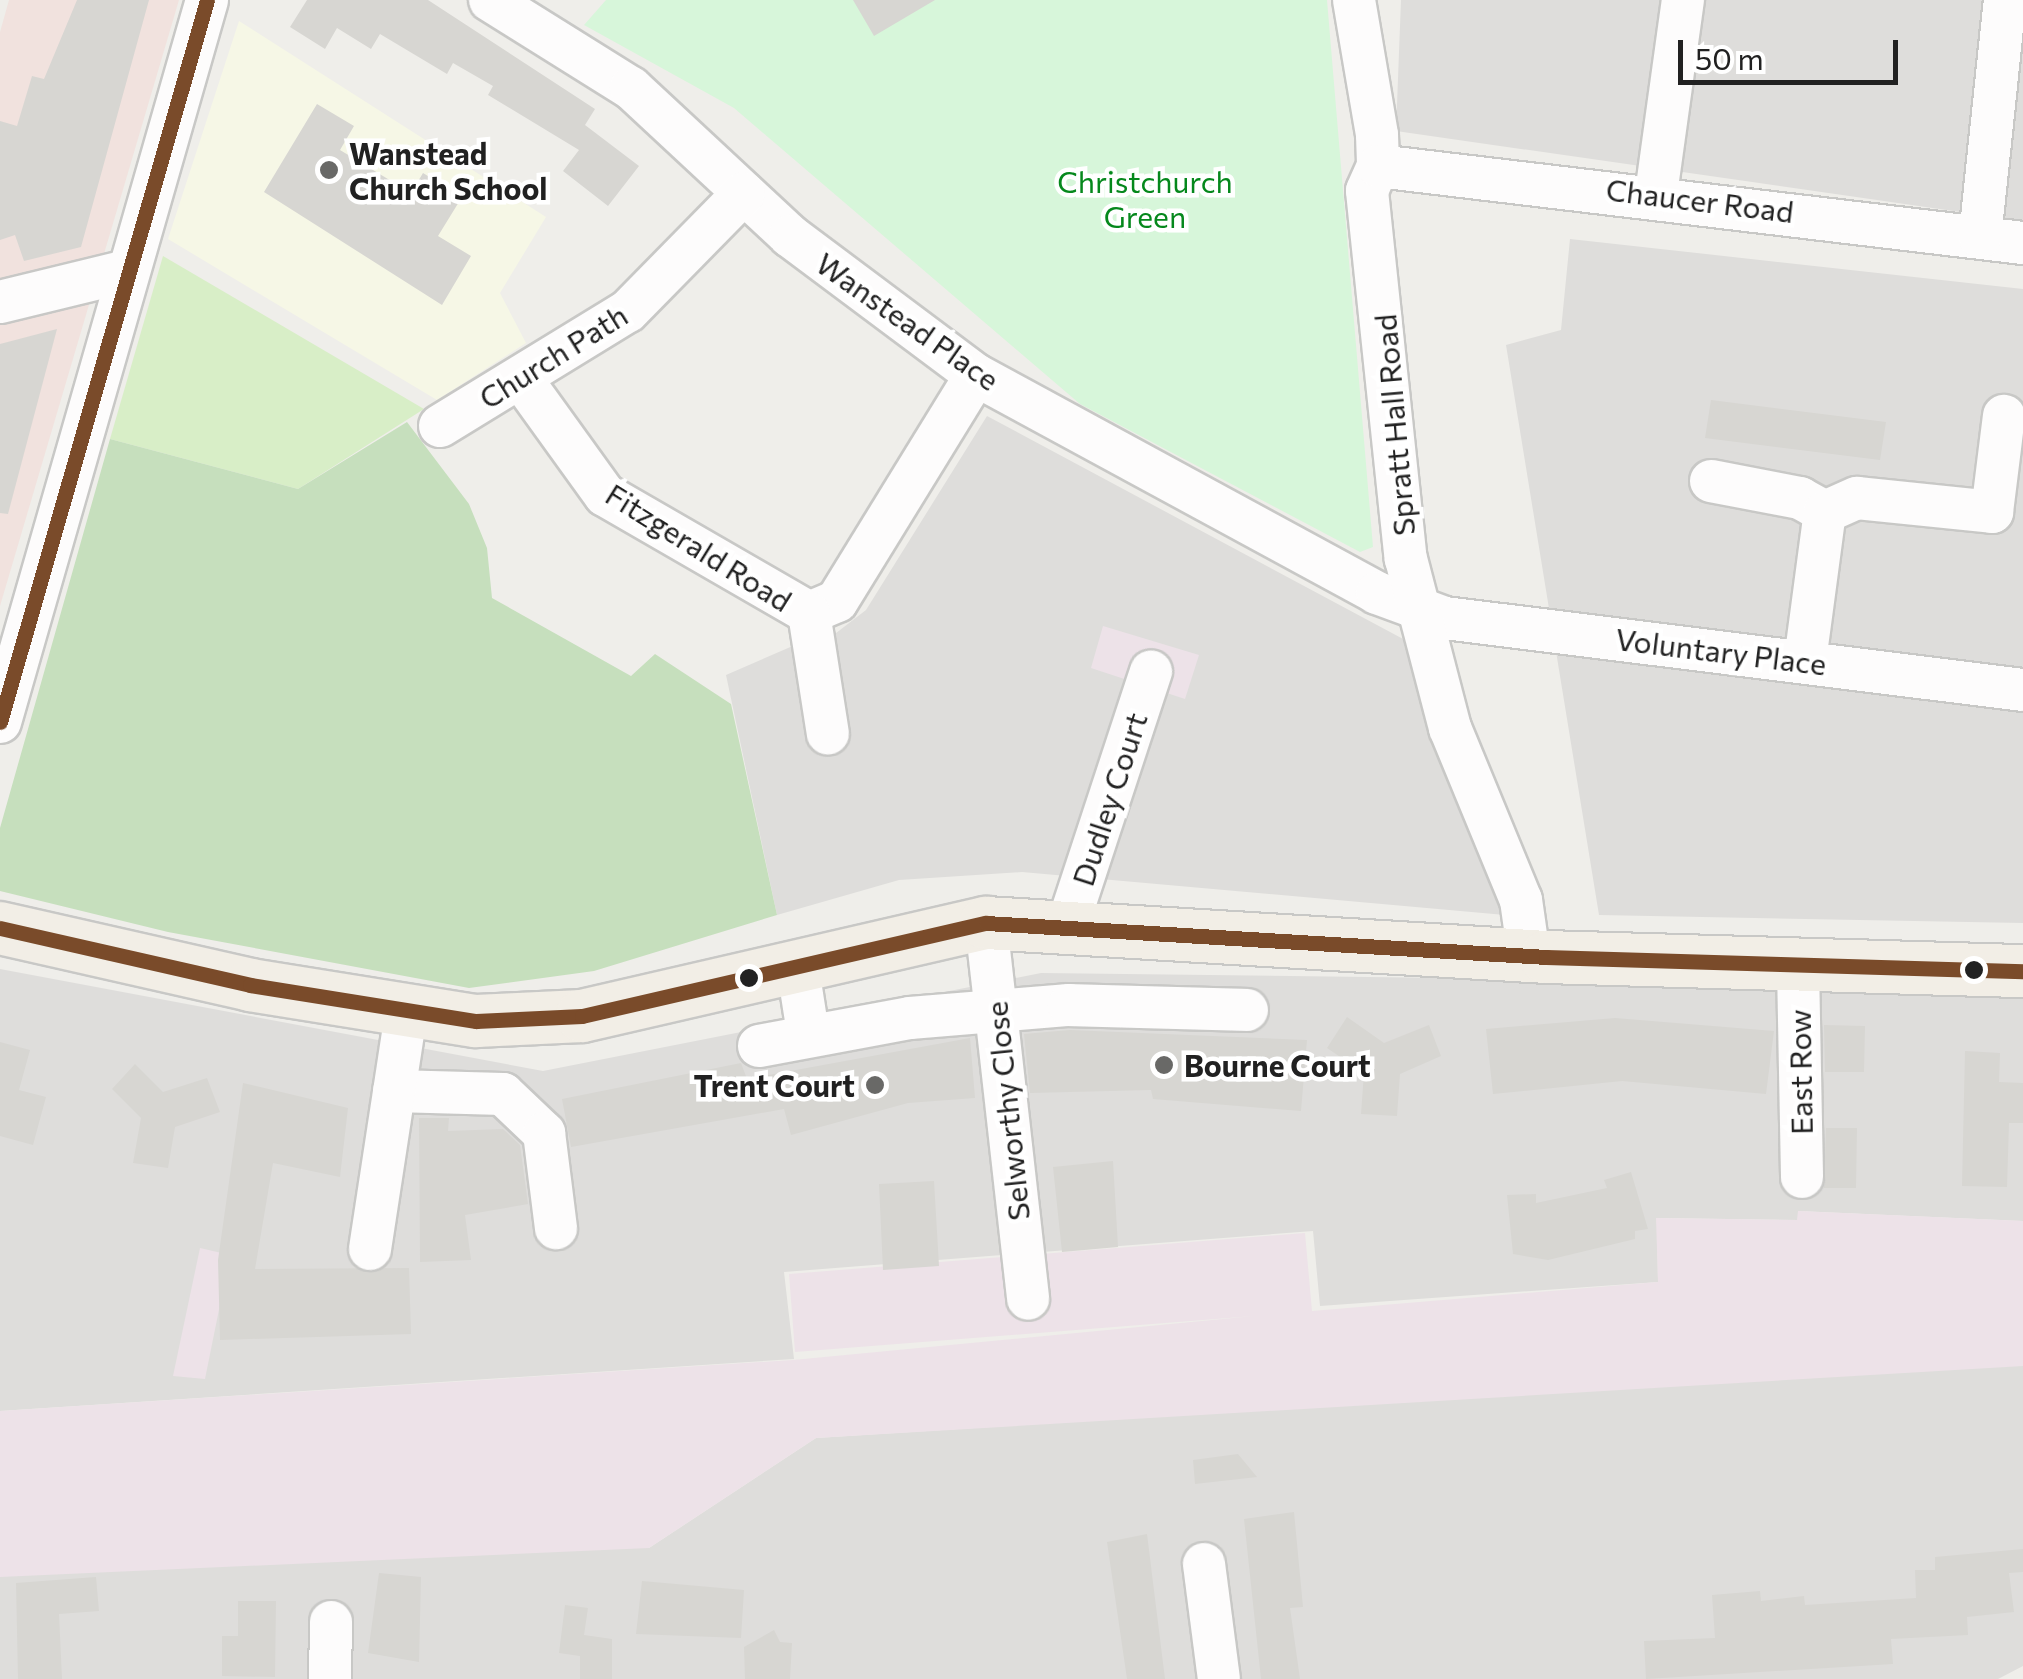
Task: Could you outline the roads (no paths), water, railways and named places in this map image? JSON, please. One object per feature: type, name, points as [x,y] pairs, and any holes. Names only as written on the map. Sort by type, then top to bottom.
[{"type":"main road","points":[[0,928],[406,1014],[476,1021],[582,1016],[986,924],[1529,956],[2023,971]]},
{"type":"street","points":[[0,722],[207,0]]},
{"type":"street","name":"Wanstead Place","points":[[490,0],[631,88],[744,193],[976,375],[1420,610]]},
{"type":"street","name":"Spratt Hall Road","points":[[1354,0],[1378,166],[1367,191],[1406,558],[1450,728],[1521,900],[1529,956]]},
{"type":"street","points":[[1656,194],[1683,0]]},
{"type":"street","points":[[1980,237],[2006,0]]},
{"type":"street","name":"Chaucer Road","points":[[1378,166],[1656,194],[2023,242]]},
{"type":"street","name":"Church Path","points":[[440,426],[522,380],[628,311],[744,193]]},
{"type":"street","points":[[0,302],[127,271]]},
{"type":"street","name":"Fitzgerald Road","points":[[809,613],[837,601],[976,375]]},
{"type":"street","name":"Fitzgerald Road","points":[[522,380],[606,495],[809,613]]},
{"type":"street","points":[[1826,512],[1856,498],[1992,512],[2004,416]]},
{"type":"street","points":[[1711,481],[1800,498],[1826,512]]},
{"type":"street","points":[[1805,661],[1826,512]]},
{"type":"street","name":"Voluntary Place","points":[[1420,610],[2023,690]]},
{"type":"street","name":"Fitzgerald Road","points":[[809,613],[828,734]]},
{"type":"street","name":"Dudley Court","points":[[1067,927],[1150,672]]},
{"type":"street","name":"Selworthy Close","points":[[986,924],[1028,1299]]},
{"type":"street","name":"East Row","points":[[1798,967],[1802,1177]]},
{"type":"street","points":[[798,969],[808,1033]]},
{"type":"street","points":[[758,1046],[808,1033],[1150,1001],[1247,1010]]},
{"type":"street","points":[[370,1248],[406,1014]]},
{"type":"street","points":[[394,1090],[503,1094],[544,1133],[556,1228]]},
{"type":"street","points":[[1204,1564],[1219,1679]]},
{"type":"street","points":[[330,1679],[331,1622]]},
{"type":"place","name":"Wanstead Church School","points":[[329,170]]},
{"type":"place","name":"Bourne Court","points":[[1164,1065]]},
{"type":"place","name":"Trent Court","points":[[875,1085]]},
{"type":"park label","name":"Christchurch Green","points":[[1145,198]]}]
